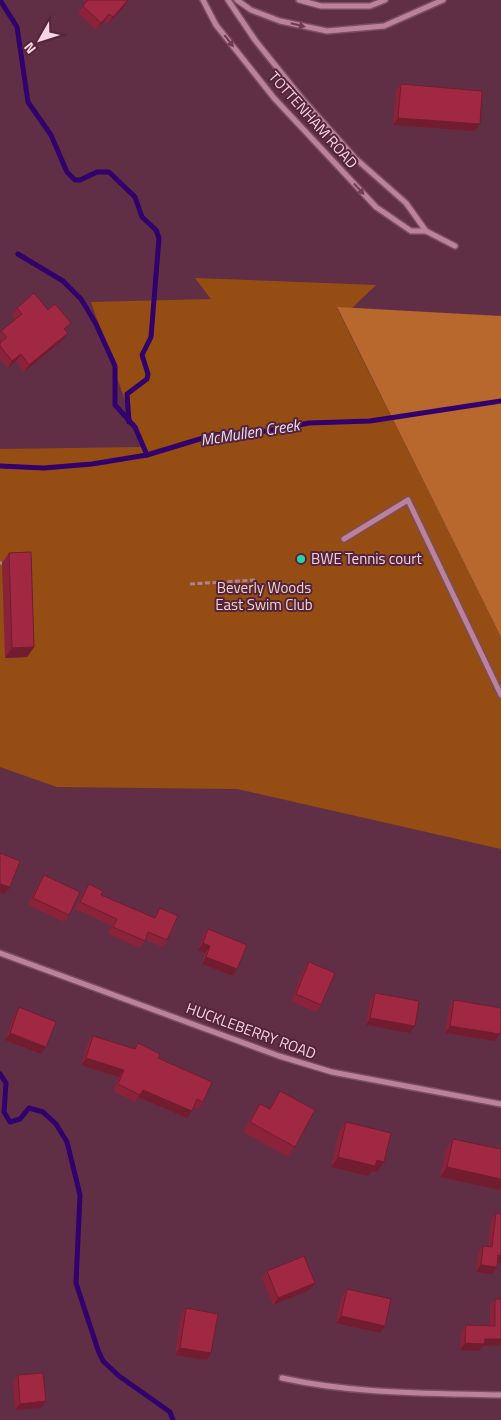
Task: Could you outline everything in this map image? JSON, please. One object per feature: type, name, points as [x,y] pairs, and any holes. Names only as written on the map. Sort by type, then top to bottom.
[{"type":"street","name":"TOTTENHAM ROAD","points":[[203,0],[216,25],[274,98],[376,207],[411,231],[426,231]]},
{"type":"street","name":"TOTTENHAM ROAD","points":[[228,0],[255,40],[304,101],[355,158],[406,203],[426,231],[455,246]]},
{"type":"street","points":[[237,0],[250,10],[280,21],[327,31],[384,26],[443,0]]},
{"type":"street","points":[[299,0],[321,6],[370,6],[385,0]]},
{"type":"street","points":[[344,538],[408,500],[501,695]]},
{"type":"street","name":"HUCKLEBERRY ROAD","points":[[0,954],[279,1056],[314,1067],[364,1079],[501,1104]]},
{"type":"street","points":[[282,1378],[380,1392],[501,1395]]},
{"type":"path","points":[[190,584],[256,580]]},
{"type":"green space","name":"Beverly Woods East Swim Club","points":[[195,278],[376,285],[352,308],[337,308],[501,637],[501,849],[237,789],[57,787],[0,767],[0,449],[141,447],[91,302],[211,299]]},
{"type":"shaded area","points":[[337,307],[501,316],[501,637]]},
{"type":"building","points":[[88,0],[128,0],[113,17],[109,14],[101,23],[83,6]]},
{"type":"building","points":[[401,84],[482,91],[480,124],[398,118]]},
{"type":"building","points":[[34,293],[48,310],[55,304],[71,323],[64,329],[68,333],[29,365],[21,354],[12,361],[0,346],[0,343],[7,337],[1,331],[22,314],[17,308]]},
{"type":"building","points":[[31,552],[34,647],[12,648],[9,553]]},
{"type":"building","points":[[0,853],[20,861],[10,887],[0,884]]},
{"type":"building","points":[[44,875],[80,892],[69,915],[33,898]]},
{"type":"building","points":[[89,884],[103,891],[101,895],[155,918],[160,908],[178,916],[167,940],[148,932],[145,941],[113,927],[117,919],[80,902]]},
{"type":"building","points":[[208,929],[247,945],[237,969],[206,957],[210,946],[203,943]]},
{"type":"building","points":[[309,962],[335,973],[321,1005],[296,994]]},
{"type":"building","points":[[375,993],[419,1001],[415,1026],[370,1018]]},
{"type":"building","points":[[454,1000],[501,1008],[500,1034],[450,1026]]},
{"type":"building","points":[[19,1007],[56,1022],[46,1047],[10,1033]]},
{"type":"building","points":[[93,1036],[135,1049],[138,1043],[160,1054],[158,1058],[212,1082],[203,1102],[197,1099],[192,1111],[143,1090],[140,1095],[118,1084],[124,1070],[86,1058]]},
{"type":"building","points":[[280,1091],[315,1110],[295,1147],[250,1122],[260,1104],[270,1109]]},
{"type":"building","points":[[346,1122],[391,1133],[384,1162],[377,1160],[375,1166],[338,1157]]},
{"type":"building","points":[[453,1139],[501,1149],[501,1179],[447,1167]]},
{"type":"building","points":[[496,1213],[501,1214],[501,1256],[498,1255],[497,1267],[481,1265],[483,1246],[492,1247]]},
{"type":"building","points":[[304,1256],[315,1283],[278,1298],[267,1271]]},
{"type":"building","points":[[347,1289],[391,1299],[385,1326],[341,1316]]},
{"type":"building","points":[[495,1299],[501,1299],[501,1339],[485,1339],[484,1344],[465,1343],[466,1325],[495,1326]]},
{"type":"building","points":[[186,1308],[218,1314],[211,1353],[180,1348]]},
{"type":"building","points":[[43,1373],[46,1401],[20,1404],[18,1375]]},
{"type":"waterway","points":[[0,0],[17,27],[28,102],[51,135],[67,172],[75,180],[80,180],[97,172],[109,172],[135,197],[142,217],[156,230],[159,238],[151,337],[142,355],[148,374],[147,379],[127,394],[129,422]]},
{"type":"waterway","points":[[18,254],[63,281],[81,299],[96,324],[115,366],[115,405],[135,427],[147,455]]},
{"type":"waterway","name":"McMullen Creek","points":[[0,466],[44,468],[92,464],[147,455],[213,435],[267,431],[309,423],[370,421],[501,401]]},
{"type":"waterway","points":[[0,1074],[6,1083],[4,1112],[10,1122],[20,1119],[29,1108],[43,1112],[56,1124],[67,1142],[80,1195],[76,1283],[103,1361],[119,1376],[170,1412],[173,1420]]},
{"type":"place","name":"BWE Tennis court","points":[[301,559]]}]
